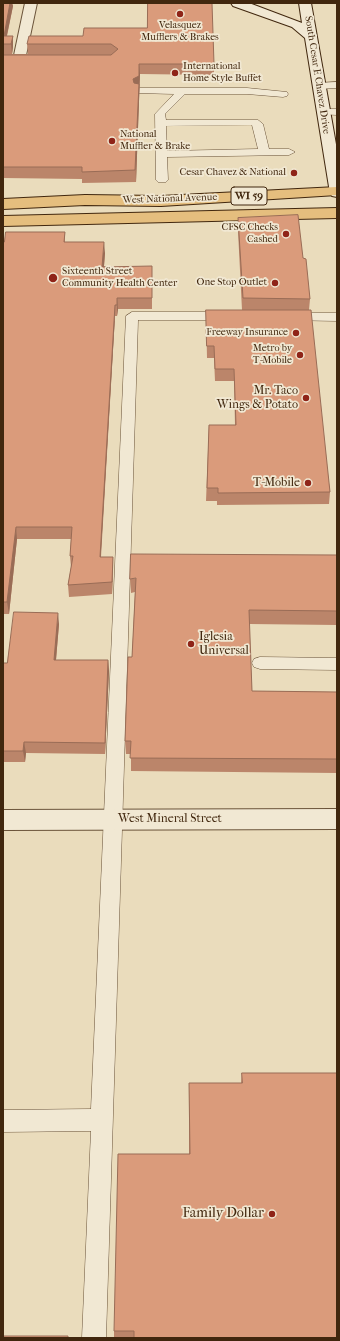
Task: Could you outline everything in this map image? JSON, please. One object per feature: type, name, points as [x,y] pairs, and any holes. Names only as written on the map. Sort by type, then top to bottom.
[{"type":"main road","points":[[31,3],[14,60],[35,60]]},
{"type":"main road","points":[[237,3],[296,24],[310,36]]},
{"type":"main road","name":"South Cesar E Chavez Drive","points":[[305,3],[337,192]]},
{"type":"main road","name":"West National Avenue","points":[[3,204],[85,200],[161,201],[337,192]]},
{"type":"main road","points":[[161,201],[162,217]]},
{"type":"main road","name":"West National Avenue","points":[[3,221],[337,213]]},
{"type":"main road","name":"West Mineral Street","points":[[3,820],[337,819]]},
{"type":"lane","points":[[319,86],[337,85]]},
{"type":"lane","points":[[140,91],[247,91],[283,94]]},
{"type":"lane","points":[[162,180],[160,114],[165,108],[176,101],[181,91]]},
{"type":"lane","points":[[323,112],[337,112]]},
{"type":"lane","points":[[160,123],[254,122],[258,124],[260,128],[264,152]]},
{"type":"lane","points":[[162,154],[290,152]]},
{"type":"lane","points":[[94,1338],[132,316],[240,316]]},
{"type":"lane","points":[[278,317],[337,317]]},
{"type":"lane","points":[[260,663],[337,664]]},
{"type":"lane","points":[[3,1121],[102,1120]]},
{"type":"building","points":[[3,3],[10,3],[4,36],[13,36],[11,44],[3,44]]},
{"type":"building","points":[[148,3],[212,3],[214,64],[139,64],[139,76],[133,79],[134,83],[139,84],[135,170],[82,172],[82,167],[3,167],[3,55],[111,55],[118,49],[111,44],[27,44],[29,36],[83,36],[84,28],[147,28]]},
{"type":"building","points":[[298,215],[303,258],[306,259],[310,299],[243,298],[238,218]]},
{"type":"building","points":[[6,232],[65,232],[64,242],[104,242],[102,267],[152,266],[152,298],[117,298],[117,305],[115,305],[100,557],[113,557],[112,582],[68,585],[73,556],[70,556],[72,527],[16,527],[7,602],[3,602],[3,242]]},
{"type":"building","points":[[206,310],[311,310],[330,492],[218,493],[218,488],[207,488],[209,425],[236,425],[234,369],[215,369],[214,346],[207,346]]},
{"type":"building","points":[[131,554],[337,555],[337,611],[249,610],[252,691],[337,692],[337,759],[130,758],[131,741],[125,741],[128,657],[132,657],[136,578],[130,579]]},
{"type":"building","points":[[14,612],[58,613],[54,660],[108,660],[105,743],[24,742],[23,751],[3,751],[3,663],[7,663]]},
{"type":"building","points":[[242,1073],[337,1073],[337,1338],[134,1338],[134,1331],[114,1331],[118,1154],[190,1154],[189,1083],[242,1083]]},
{"type":"building","points":[[4,1336],[68,1336],[68,1338],[4,1338]]},
{"type":"place","name":"Velasquez Mufflers & Brakes","points":[[180,14]]},
{"type":"place","name":"International Home Style Buffet","points":[[175,73]]},
{"type":"place","name":"National Muffler & Brake","points":[[112,141]]},
{"type":"place","name":"Cesar Chavez & National","points":[[294,173]]},
{"type":"place","name":"CFSC Checks Cashed","points":[[286,234]]},
{"type":"place","name":"Sixteenth Street Community Health Center","points":[[53,278]]},
{"type":"place","name":"One Stop Outlet","points":[[275,283]]},
{"type":"place","name":"Freeway Insurance","points":[[296,333]]},
{"type":"place","name":"Metro by T-Mobile","points":[[300,355]]},
{"type":"place","name":"Mr. Taco Wings & Potato","points":[[306,398]]},
{"type":"place","name":"T-Mobile","points":[[308,483]]},
{"type":"place","name":"Iglesia Universal","points":[[191,644]]},
{"type":"place","name":"Family Dollar","points":[[272,1214]]}]
